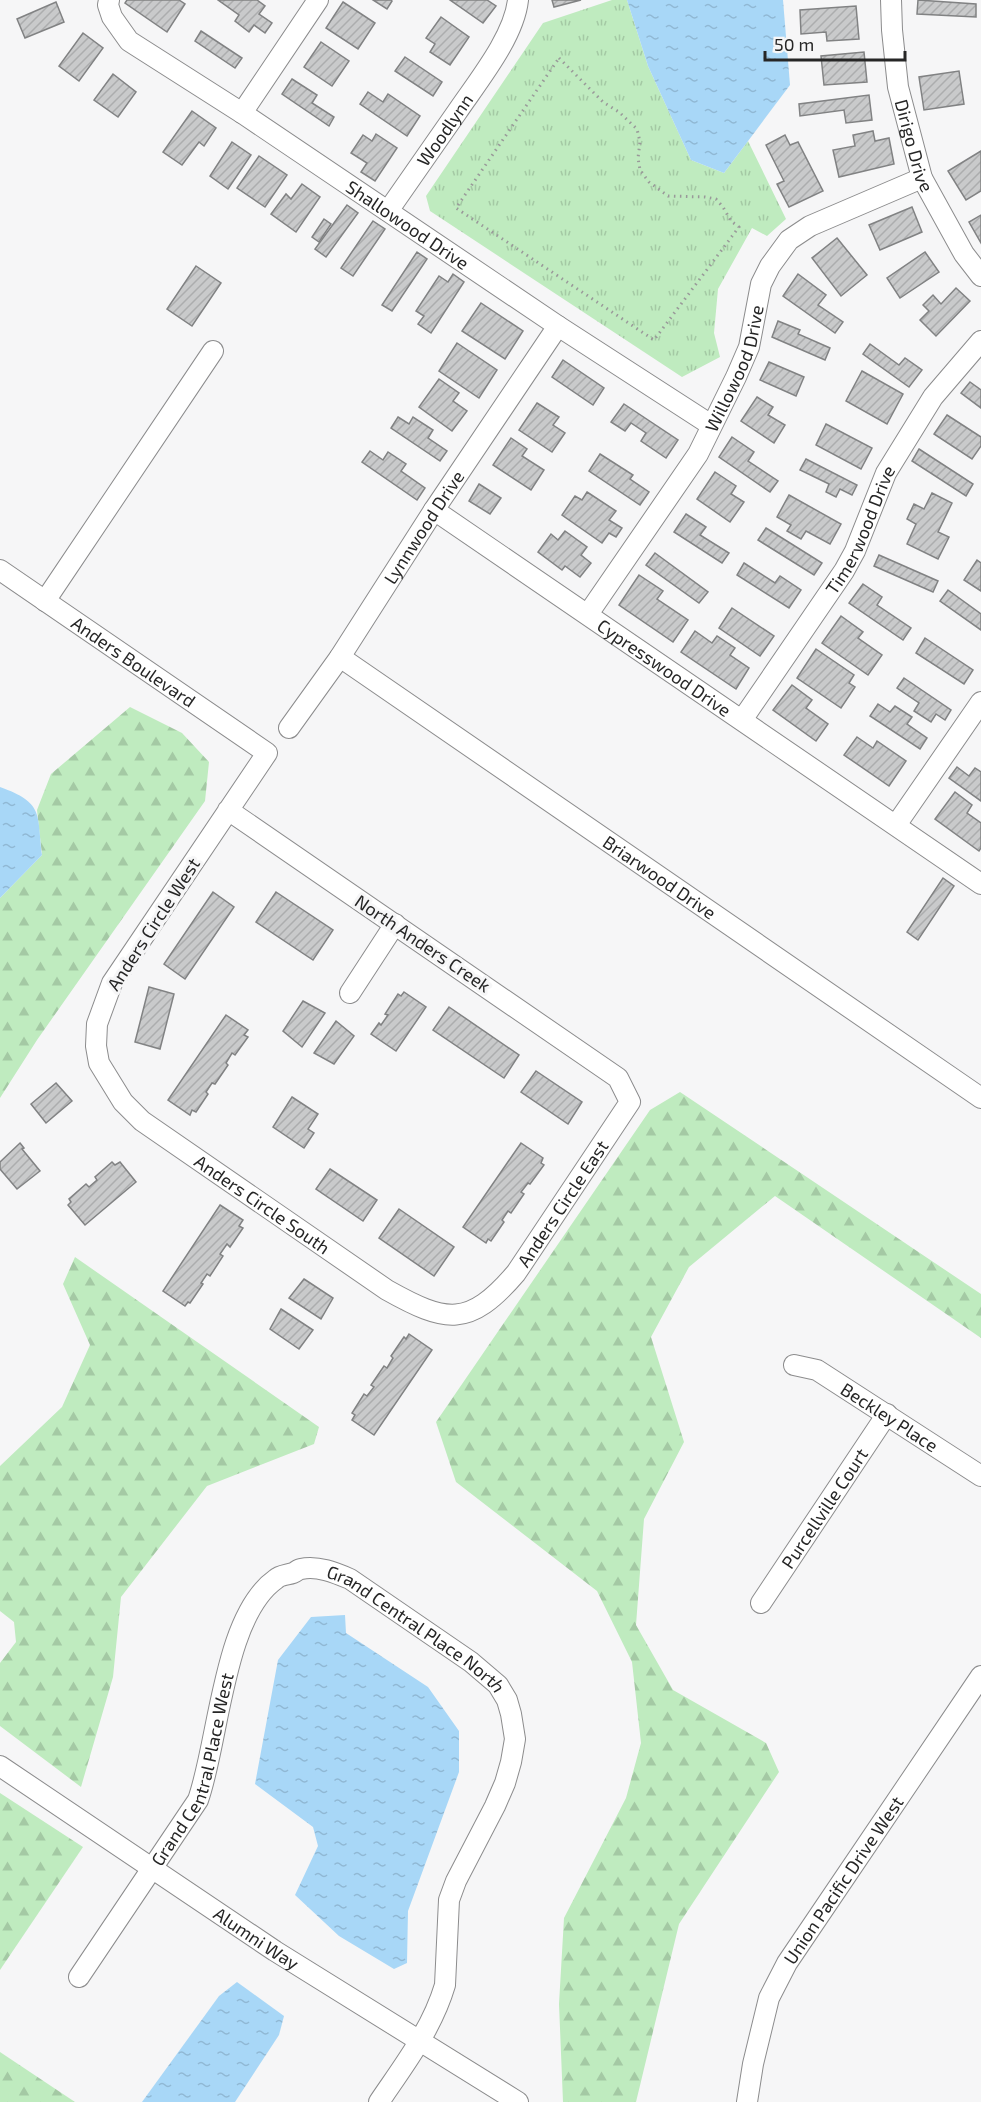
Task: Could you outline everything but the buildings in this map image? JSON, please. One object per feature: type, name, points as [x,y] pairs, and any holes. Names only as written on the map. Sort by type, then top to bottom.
[{"type":"street","points":[[242,113],[318,0]]},
{"type":"street","name":"Woodlynn","points":[[388,211],[476,85],[507,36],[517,13],[518,0]]},
{"type":"street","name":"Dirigo Drive","points":[[891,0],[898,87],[922,178],[964,254],[981,276]]},
{"type":"street","name":"Shallowood Drive","points":[[110,8],[129,41],[242,113],[558,326],[711,425]]},
{"type":"street","name":"Willowood Drive","points":[[588,614],[698,454],[736,377],[748,347],[761,284],[770,266],[789,240],[810,226],[922,178]]},
{"type":"street","name":"Lynnwood Drive","points":[[289,728],[340,657],[434,510],[558,326]]},
{"type":"street","name":"Timerwood Drive","points":[[742,720],[844,571],[855,551],[886,473],[927,407],[981,340]]},
{"type":"street","points":[[45,601],[213,351]]},
{"type":"street","name":"Cypresswood Drive","points":[[434,510],[981,884]]},
{"type":"street","name":"Anders Boulevard","points":[[0,570],[267,753]]},
{"type":"street","name":"Briarwood Drive","points":[[340,657],[981,1098]]},
{"type":"street","points":[[896,825],[981,702]]},
{"type":"street","name":"Anders Circle West","points":[[96,1046],[97,1024],[112,982],[267,753]]},
{"type":"street","name":"North Anders Creek","points":[[228,810],[618,1078]]},
{"type":"street","points":[[350,993],[395,924]]},
{"type":"street","name":"Anders Circle South","points":[[96,1046],[99,1063],[123,1102],[141,1122],[387,1290],[436,1314],[467,1312]]},
{"type":"street","name":"Anders Circle East","points":[[467,1312],[484,1305],[498,1294],[516,1273],[630,1102],[618,1078]]},
{"type":"street","name":"Beckley Place","points":[[794,1365],[818,1370],[981,1476]]},
{"type":"street","name":"Purcellville Court","points":[[761,1603],[887,1414]]},
{"type":"street","name":"Grand Central Place North","points":[[301,1569],[329,1571],[350,1579],[378,1596],[471,1662],[498,1685],[507,1700],[515,1739],[511,1762],[495,1806],[456,1881],[449,1900],[445,1985],[441,1999],[420,2040],[378,2102]]},
{"type":"street","name":"Grand Central Place West","points":[[79,1977],[198,1800],[206,1776],[233,1647],[248,1613],[262,1592],[277,1577],[301,1569]]},
{"type":"street","name":"Union Pacific Drive West","points":[[747,2102],[753,2064],[769,1998],[787,1963],[981,1676]]},
{"type":"street","name":"Alumni Way","points":[[0,1766],[275,1951],[518,2102]]},
{"type":"path","points":[[559,58],[603,102],[619,112],[637,129],[640,142],[638,158],[640,170],[649,182],[668,196],[716,199],[731,221],[739,226],[654,340],[456,208],[559,58]]},
{"type":"green space","points":[[612,0],[627,0],[648,66],[691,160],[724,173],[748,141],[786,219],[767,236],[752,228],[718,289],[714,333],[720,357],[682,377],[430,211],[426,196],[543,23]]},
{"type":"green space","points":[[130,707],[182,733],[209,762],[205,801],[37,1040],[0,1098],[0,898],[42,855],[37,810],[51,774]]},
{"type":"green space","points":[[680,1092],[981,1294],[981,1338],[775,1196],[689,1267],[651,1337],[684,1442],[644,1519],[636,1625],[673,1690],[766,1743],[779,1772],[679,1924],[636,2102],[563,2102],[559,2004],[564,1918],[626,1798],[641,1743],[632,1662],[597,1591],[456,1482],[436,1422],[650,1110]]},
{"type":"green space","points":[[75,1257],[319,1427],[314,1444],[207,1486],[121,1597],[113,1677],[81,1787],[0,1726],[0,1663],[16,1642],[14,1622],[0,1611],[0,1466],[62,1407],[90,1345],[63,1284]]},
{"type":"green space","points":[[0,1793],[83,1847],[0,1970]]},
{"type":"green space","points":[[0,2052],[75,2102],[0,2102]]},
{"type":"water","points":[[627,0],[783,0],[790,85],[724,173],[691,160],[648,66]]},
{"type":"water","points":[[0,787],[24,798],[36,811],[42,855],[0,898]]},
{"type":"water","points":[[345,1615],[346,1633],[428,1687],[459,1731],[459,1772],[408,1911],[407,1963],[394,1969],[339,1936],[295,1895],[318,1846],[313,1827],[255,1784],[278,1660],[311,1617]]},
{"type":"water","points":[[237,1982],[284,2016],[279,2035],[235,2102],[142,2102],[219,1996]]}]
